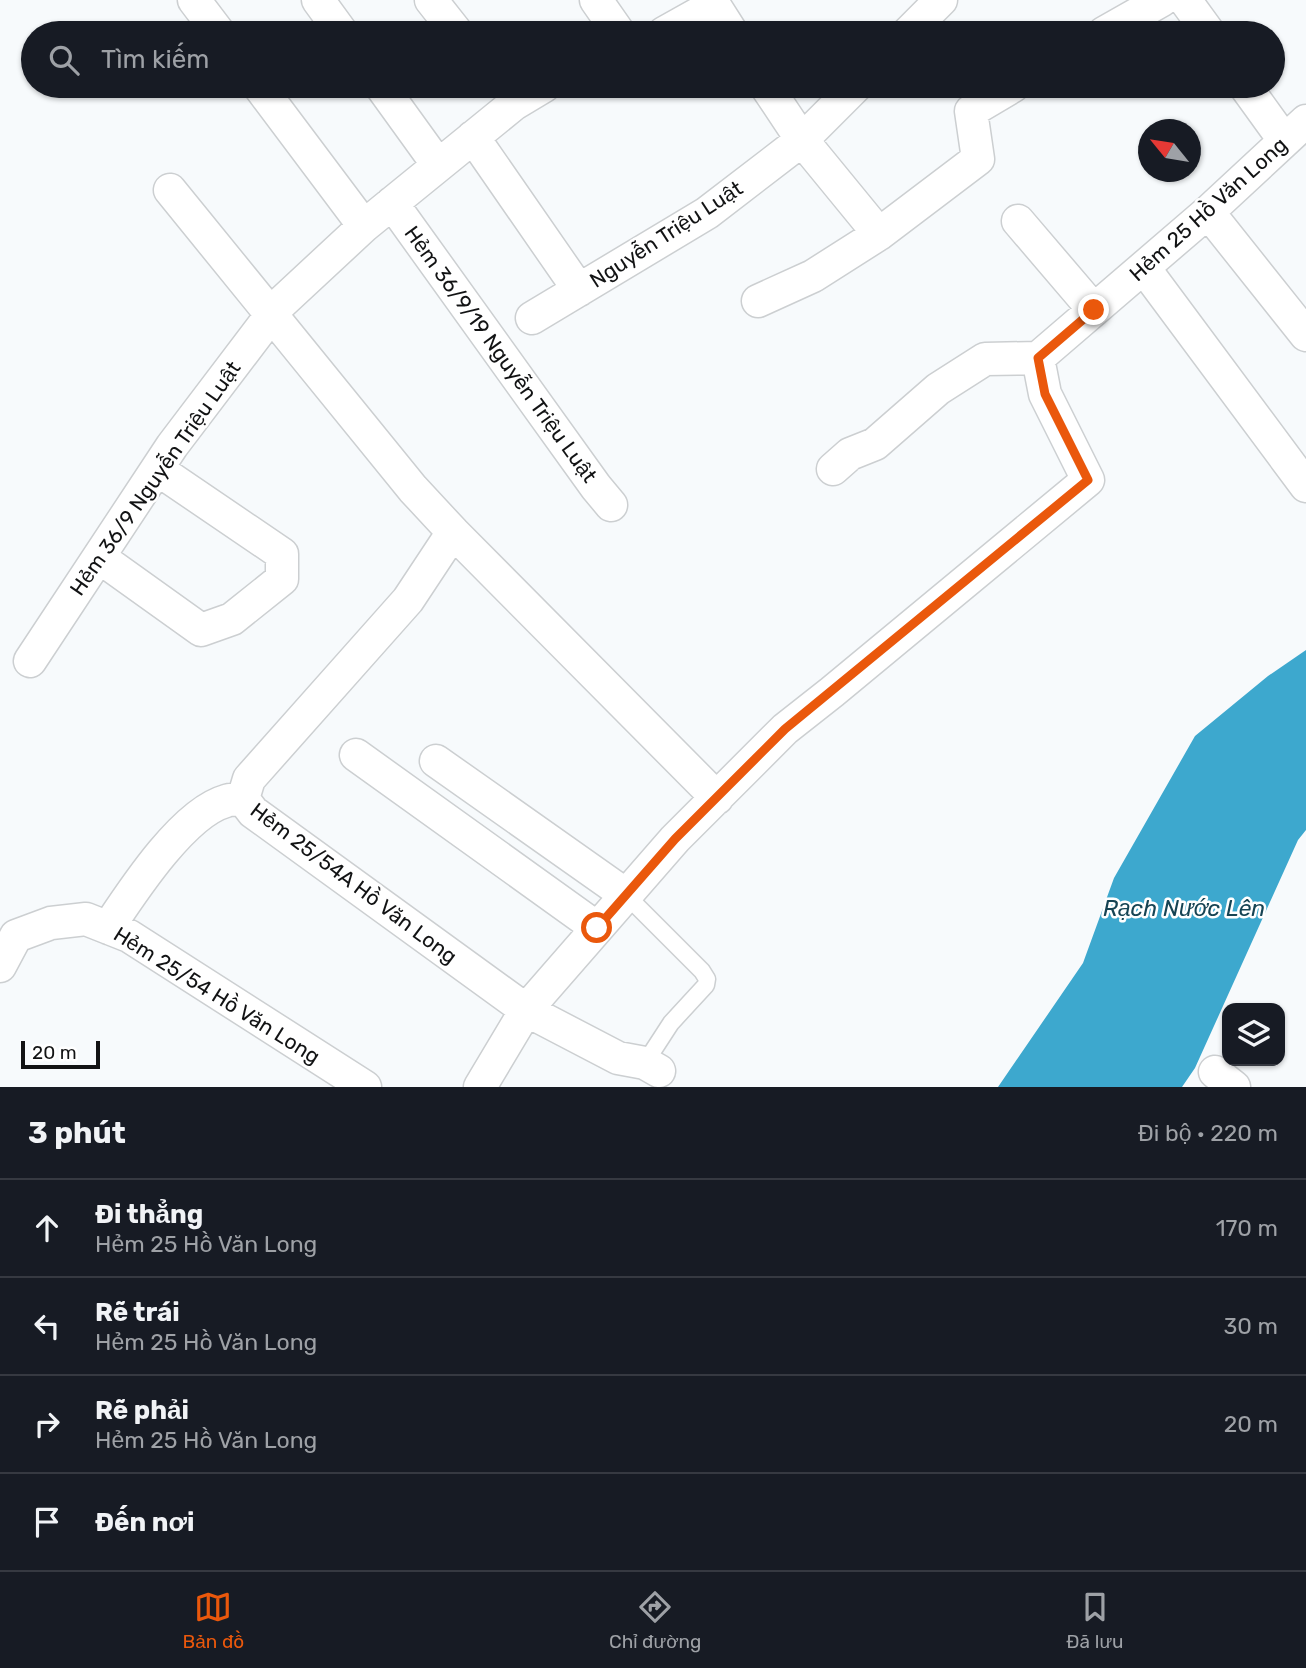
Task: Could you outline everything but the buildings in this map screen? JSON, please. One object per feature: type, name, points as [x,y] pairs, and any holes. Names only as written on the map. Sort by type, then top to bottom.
[{"type":"street","points":[[194,0],[210,21]]},
{"type":"street","points":[[318,0],[333,21]]},
{"type":"street","points":[[431,0],[448,21]]},
{"type":"street","points":[[596,0],[611,21]]},
{"type":"street","points":[[920,21],[941,0]]},
{"type":"street","points":[[1125,21],[1162,0]]},
{"type":"street","points":[[1185,0],[1200,21]]},
{"type":"street","points":[[683,21],[712,2],[724,21]]},
{"type":"street","points":[[268,98],[364,226]]},
{"type":"street","points":[[390,98],[438,165]]},
{"type":"street","name":"Hẻm 36/9 Nguyễn Triệu Luật","points":[[30,661],[172,446],[272,313],[364,226],[473,137],[504,98]]},
{"type":"street","points":[[774,98],[802,140],[879,234]]},
{"type":"street","name":"Nguyễn Triệu Luật","points":[[532,318],[707,213],[802,140],[844,98]]},
{"type":"street","points":[[758,301],[813,276],[879,234],[978,159],[971,111],[993,98]]},
{"type":"street","points":[[1258,98],[1295,131]]},
{"type":"street","name":"Hẻm 25 Hồ Văn Long","points":[[1038,358],[1208,212],[1295,131]]},
{"type":"street","points":[[473,137],[579,290]]},
{"type":"street","points":[[170,190],[413,489],[716,798]]},
{"type":"street","name":"Hẻm 36/9/19 Nguyễn Triệu Luật","points":[[392,203],[611,505]]},
{"type":"street","points":[[1208,212],[1306,335]]},
{"type":"street","points":[[1018,221],[1094,310]]},
{"type":"street","points":[[1144,268],[1306,486]]},
{"type":"street","points":[[480,1087],[526,1010],[675,839],[785,729],[1088,480],[1045,394],[1038,358],[985,359],[938,389],[876,444],[850,454],[833,469]]},
{"type":"street","points":[[99,557],[201,630],[232,619],[282,579],[282,554],[158,470]]},
{"type":"street","name":"Hẻm 25/54A Hồ Văn Long","points":[[453,532],[397,613],[249,779],[243,799],[253,812],[526,1010],[618,1058],[652,1067]]},
{"type":"street","points":[[356,755],[597,928]]},
{"type":"street","points":[[436,761],[626,895]]},
{"type":"street","points":[[108,928],[147,870],[201,814],[226,801],[243,799]]},
{"type":"street","name":"Hẻm 25/54 Hồ Văn Long","points":[[0,966],[16,936],[51,923],[86,919],[129,936],[365,1087]]},
{"type":"lane","points":[[626,895],[707,979],[706,985],[671,1023],[652,1067]]},
{"type":"water","name":"Rạch Nước Lên","points":[[1306,650],[1306,830],[1298,840],[1224,1003],[1222,1003],[1195,1068],[1182,1087],[998,1087],[1083,963],[1114,878],[1195,736],[1268,676]]},
{"type":"route","points":[[597,928],[675,839],[785,729],[1088,480],[1045,394],[1038,358],[1094,310]]}]
